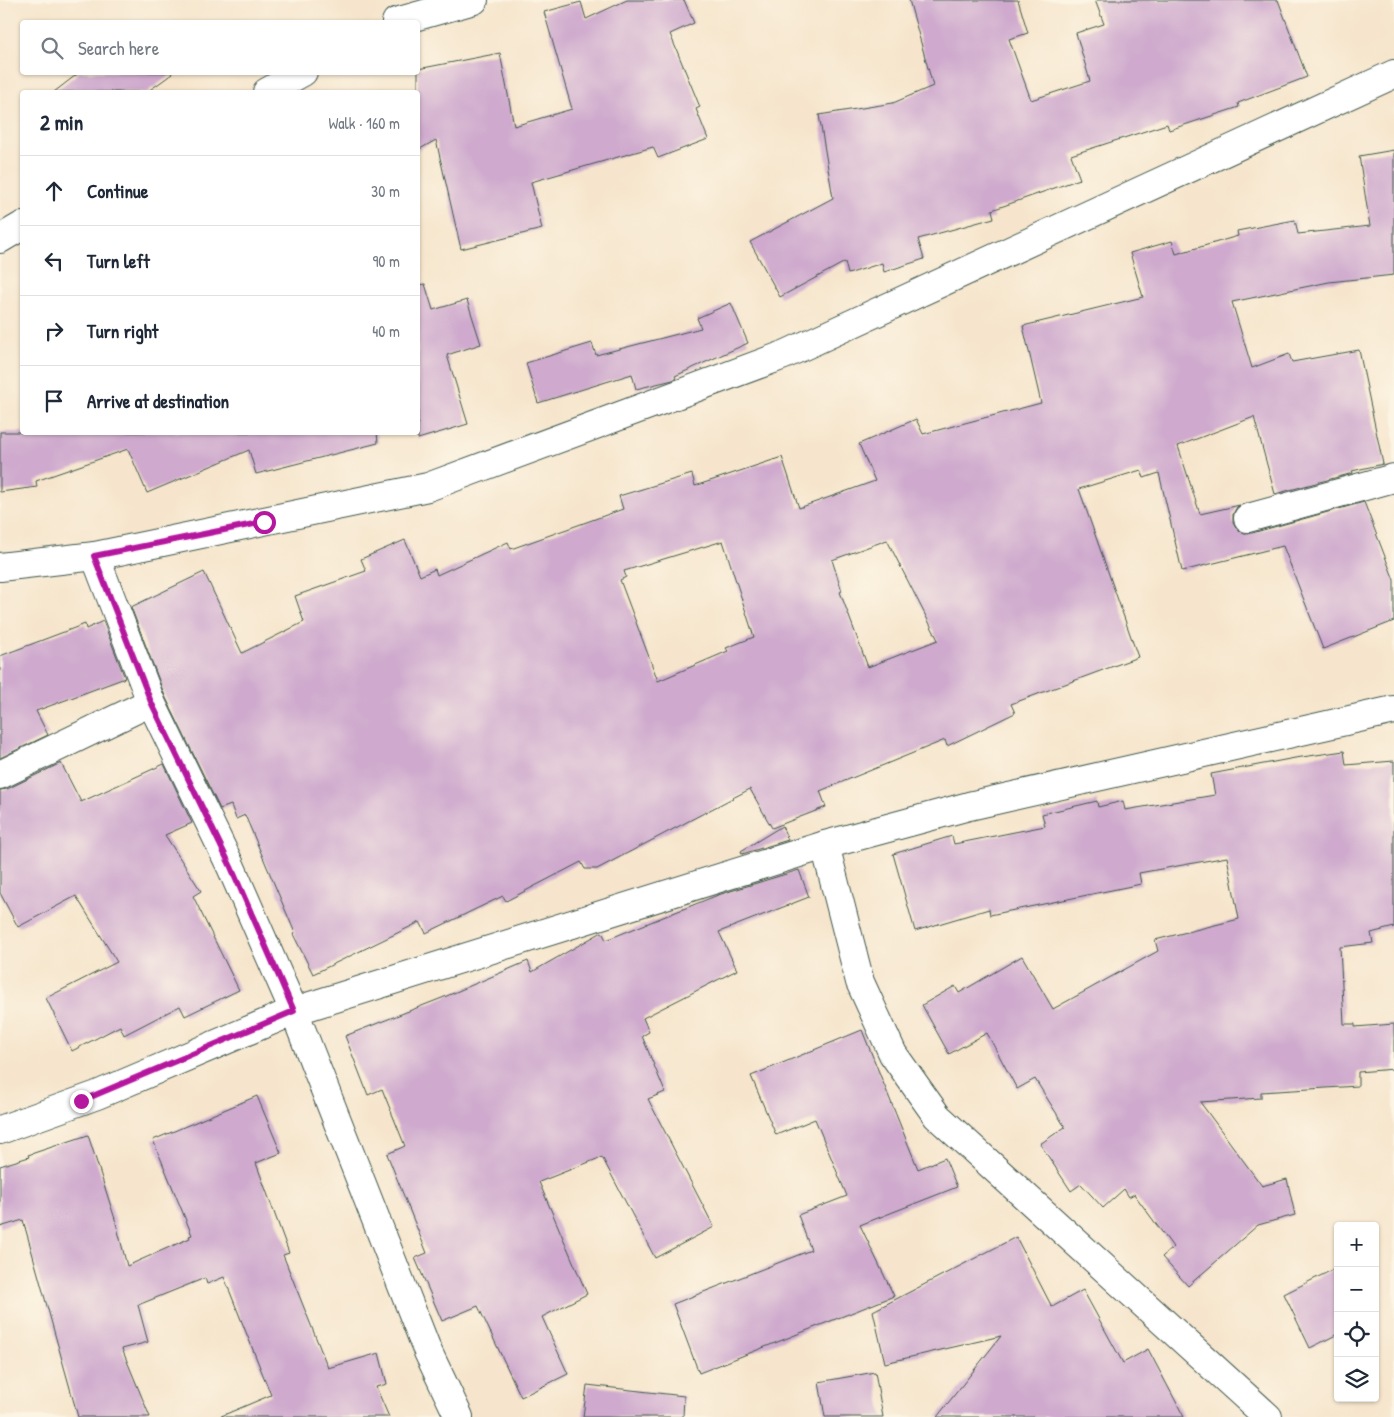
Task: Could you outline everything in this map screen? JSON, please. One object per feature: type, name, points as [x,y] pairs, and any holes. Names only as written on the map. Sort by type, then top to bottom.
[{"type":"street","points":[[403,20],[474,0]]},
{"type":"street","points":[[0,567],[94,556],[428,488],[784,355],[1394,74]]},
{"type":"street","points":[[271,90],[298,75]]},
{"type":"street","points":[[0,239],[20,227]]},
{"type":"street","points":[[1248,518],[1394,478]]},
{"type":"street","points":[[94,556],[151,702],[231,867],[294,1011],[428,1352],[458,1417]]},
{"type":"street","points":[[0,775],[151,702]]},
{"type":"street","points":[[0,1130],[97,1095],[294,1011],[826,845],[969,806],[1394,710]]},
{"type":"street","points":[[826,845],[860,982],[892,1054],[937,1116],[1268,1417]]},
{"type":"building","points":[[627,0],[684,0],[694,23],[670,34],[700,107],[696,109],[708,139],[658,158],[653,147],[531,182],[542,229],[461,249],[436,140],[420,149],[420,90],[418,90],[418,75],[420,75],[420,69],[500,53],[514,126],[572,109],[544,12],[581,2],[586,19]]},
{"type":"building","points":[[909,0],[1018,0],[1028,33],[1009,39],[1031,100],[1090,81],[1076,33],[1104,24],[1095,0],[1278,0],[1307,77],[1238,103],[1239,107],[1169,130],[1167,124],[1071,155],[1080,179],[992,210],[994,218],[918,239],[924,259],[884,272],[882,263],[848,274],[845,262],[780,297],[750,242],[833,198],[819,115],[893,103],[933,86]]},
{"type":"building","points":[[76,75],[171,75],[150,90],[57,90]]},
{"type":"building","points":[[1394,150],[1394,275],[1329,282],[1232,302],[1252,368],[1289,354],[1292,362],[1359,350],[1383,464],[1352,471],[1353,473],[1275,494],[1254,417],[1178,446],[1200,514],[1240,505],[1233,514],[1233,522],[1237,529],[1244,533],[1252,533],[1364,502],[1394,580],[1394,621],[1323,649],[1283,546],[1182,571],[1159,473],[1144,478],[1141,470],[1079,489],[1138,657],[1011,704],[1015,713],[947,746],[945,740],[820,791],[826,807],[772,828],[750,789],[597,869],[585,869],[581,862],[506,901],[503,896],[426,933],[420,922],[313,974],[293,934],[295,933],[245,815],[236,819],[231,805],[220,809],[165,696],[131,607],[204,572],[242,653],[304,622],[295,596],[366,571],[361,559],[405,540],[420,576],[435,569],[437,575],[508,542],[511,549],[623,509],[619,496],[692,474],[695,486],[782,457],[799,508],[875,481],[859,444],[916,419],[923,434],[1041,403],[1023,326],[1143,297],[1130,253],[1172,241],[1176,254],[1238,236],[1237,231],[1295,220],[1298,234],[1370,226],[1359,156]],"holes":[[[887,540],[938,640],[868,667],[840,592],[842,591],[832,560]],[[723,541],[754,637],[726,648],[728,651],[658,681],[620,580],[626,577],[624,571]]]},
{"type":"building","points":[[425,284],[433,310],[467,300],[481,344],[447,355],[468,424],[418,439],[418,435],[420,435],[420,285]]},
{"type":"building","points":[[731,303],[748,343],[675,376],[676,378],[673,380],[636,389],[632,374],[538,403],[526,363],[592,343],[596,355],[701,328],[697,318]]},
{"type":"building","points":[[0,432],[20,432],[20,435],[377,435],[378,443],[256,474],[249,450],[147,493],[128,449],[36,481],[37,487],[0,492]]},
{"type":"building","points":[[103,621],[125,678],[36,711],[48,735],[0,758],[0,656],[85,624],[86,629]]},
{"type":"building","points":[[1344,751],[1346,765],[1394,761],[1394,927],[1371,933],[1373,943],[1340,947],[1344,1024],[1355,1024],[1355,1027],[1394,1024],[1394,1069],[1358,1072],[1358,1086],[1261,1092],[1261,1098],[1200,1102],[1262,1186],[1287,1179],[1295,1215],[1258,1225],[1188,1286],[1162,1257],[1173,1247],[1134,1194],[1129,1197],[1124,1189],[1103,1208],[1081,1184],[1071,1191],[1040,1144],[1065,1127],[1035,1079],[1017,1089],[987,1033],[949,1054],[922,1005],[955,986],[959,993],[1022,956],[1053,1009],[1158,951],[1155,940],[1239,919],[1227,857],[1139,873],[1141,884],[990,915],[989,909],[915,931],[893,854],[952,836],[954,844],[1045,826],[1042,814],[1097,801],[1098,807],[1123,801],[1125,810],[1215,795],[1211,774]]},
{"type":"building","points":[[61,763],[81,802],[164,764],[192,823],[165,835],[201,891],[193,896],[239,990],[185,1016],[180,1006],[124,1035],[120,1026],[72,1051],[46,998],[117,962],[76,896],[18,927],[0,893],[0,790],[7,789]]},
{"type":"building","points":[[782,826],[788,840],[742,854],[741,851]]},
{"type":"building","points":[[799,870],[809,897],[719,932],[737,970],[643,1018],[649,1032],[642,1036],[665,1092],[648,1099],[714,1227],[655,1258],[602,1157],[539,1182],[587,1294],[542,1317],[568,1374],[521,1397],[478,1306],[442,1321],[415,1258],[427,1253],[387,1154],[405,1146],[382,1089],[368,1095],[345,1036],[442,998],[528,961],[532,972],[602,932],[606,940],[718,895]]},
{"type":"building","points":[[862,1030],[918,1169],[945,1158],[957,1187],[860,1225],[894,1296],[699,1373],[673,1304],[811,1250],[798,1215],[847,1196],[815,1119],[776,1135],[751,1076]]},
{"type":"building","points":[[257,1096],[281,1153],[256,1163],[289,1253],[283,1255],[328,1368],[379,1353],[387,1384],[376,1387],[389,1417],[219,1417],[271,1395],[224,1277],[207,1284],[205,1278],[138,1305],[148,1342],[122,1349],[150,1417],[78,1417],[23,1220],[0,1227],[0,1166],[88,1135],[115,1219],[127,1266],[190,1238],[189,1236],[192,1235],[153,1140]]},
{"type":"building","points":[[1016,1237],[1052,1307],[1083,1290],[1123,1363],[1148,1349],[1184,1417],[937,1417],[1001,1336],[885,1363],[873,1311]]},
{"type":"building","points":[[1334,1269],[1334,1336],[1310,1348],[1284,1294]]},
{"type":"building","points":[[875,1372],[883,1417],[825,1417],[819,1382]]},
{"type":"building","points":[[587,1385],[684,1396],[683,1417],[583,1417]]},
{"type":"route","points":[[81,1101],[294,1011],[231,867],[151,702],[94,556],[264,522]]}]
